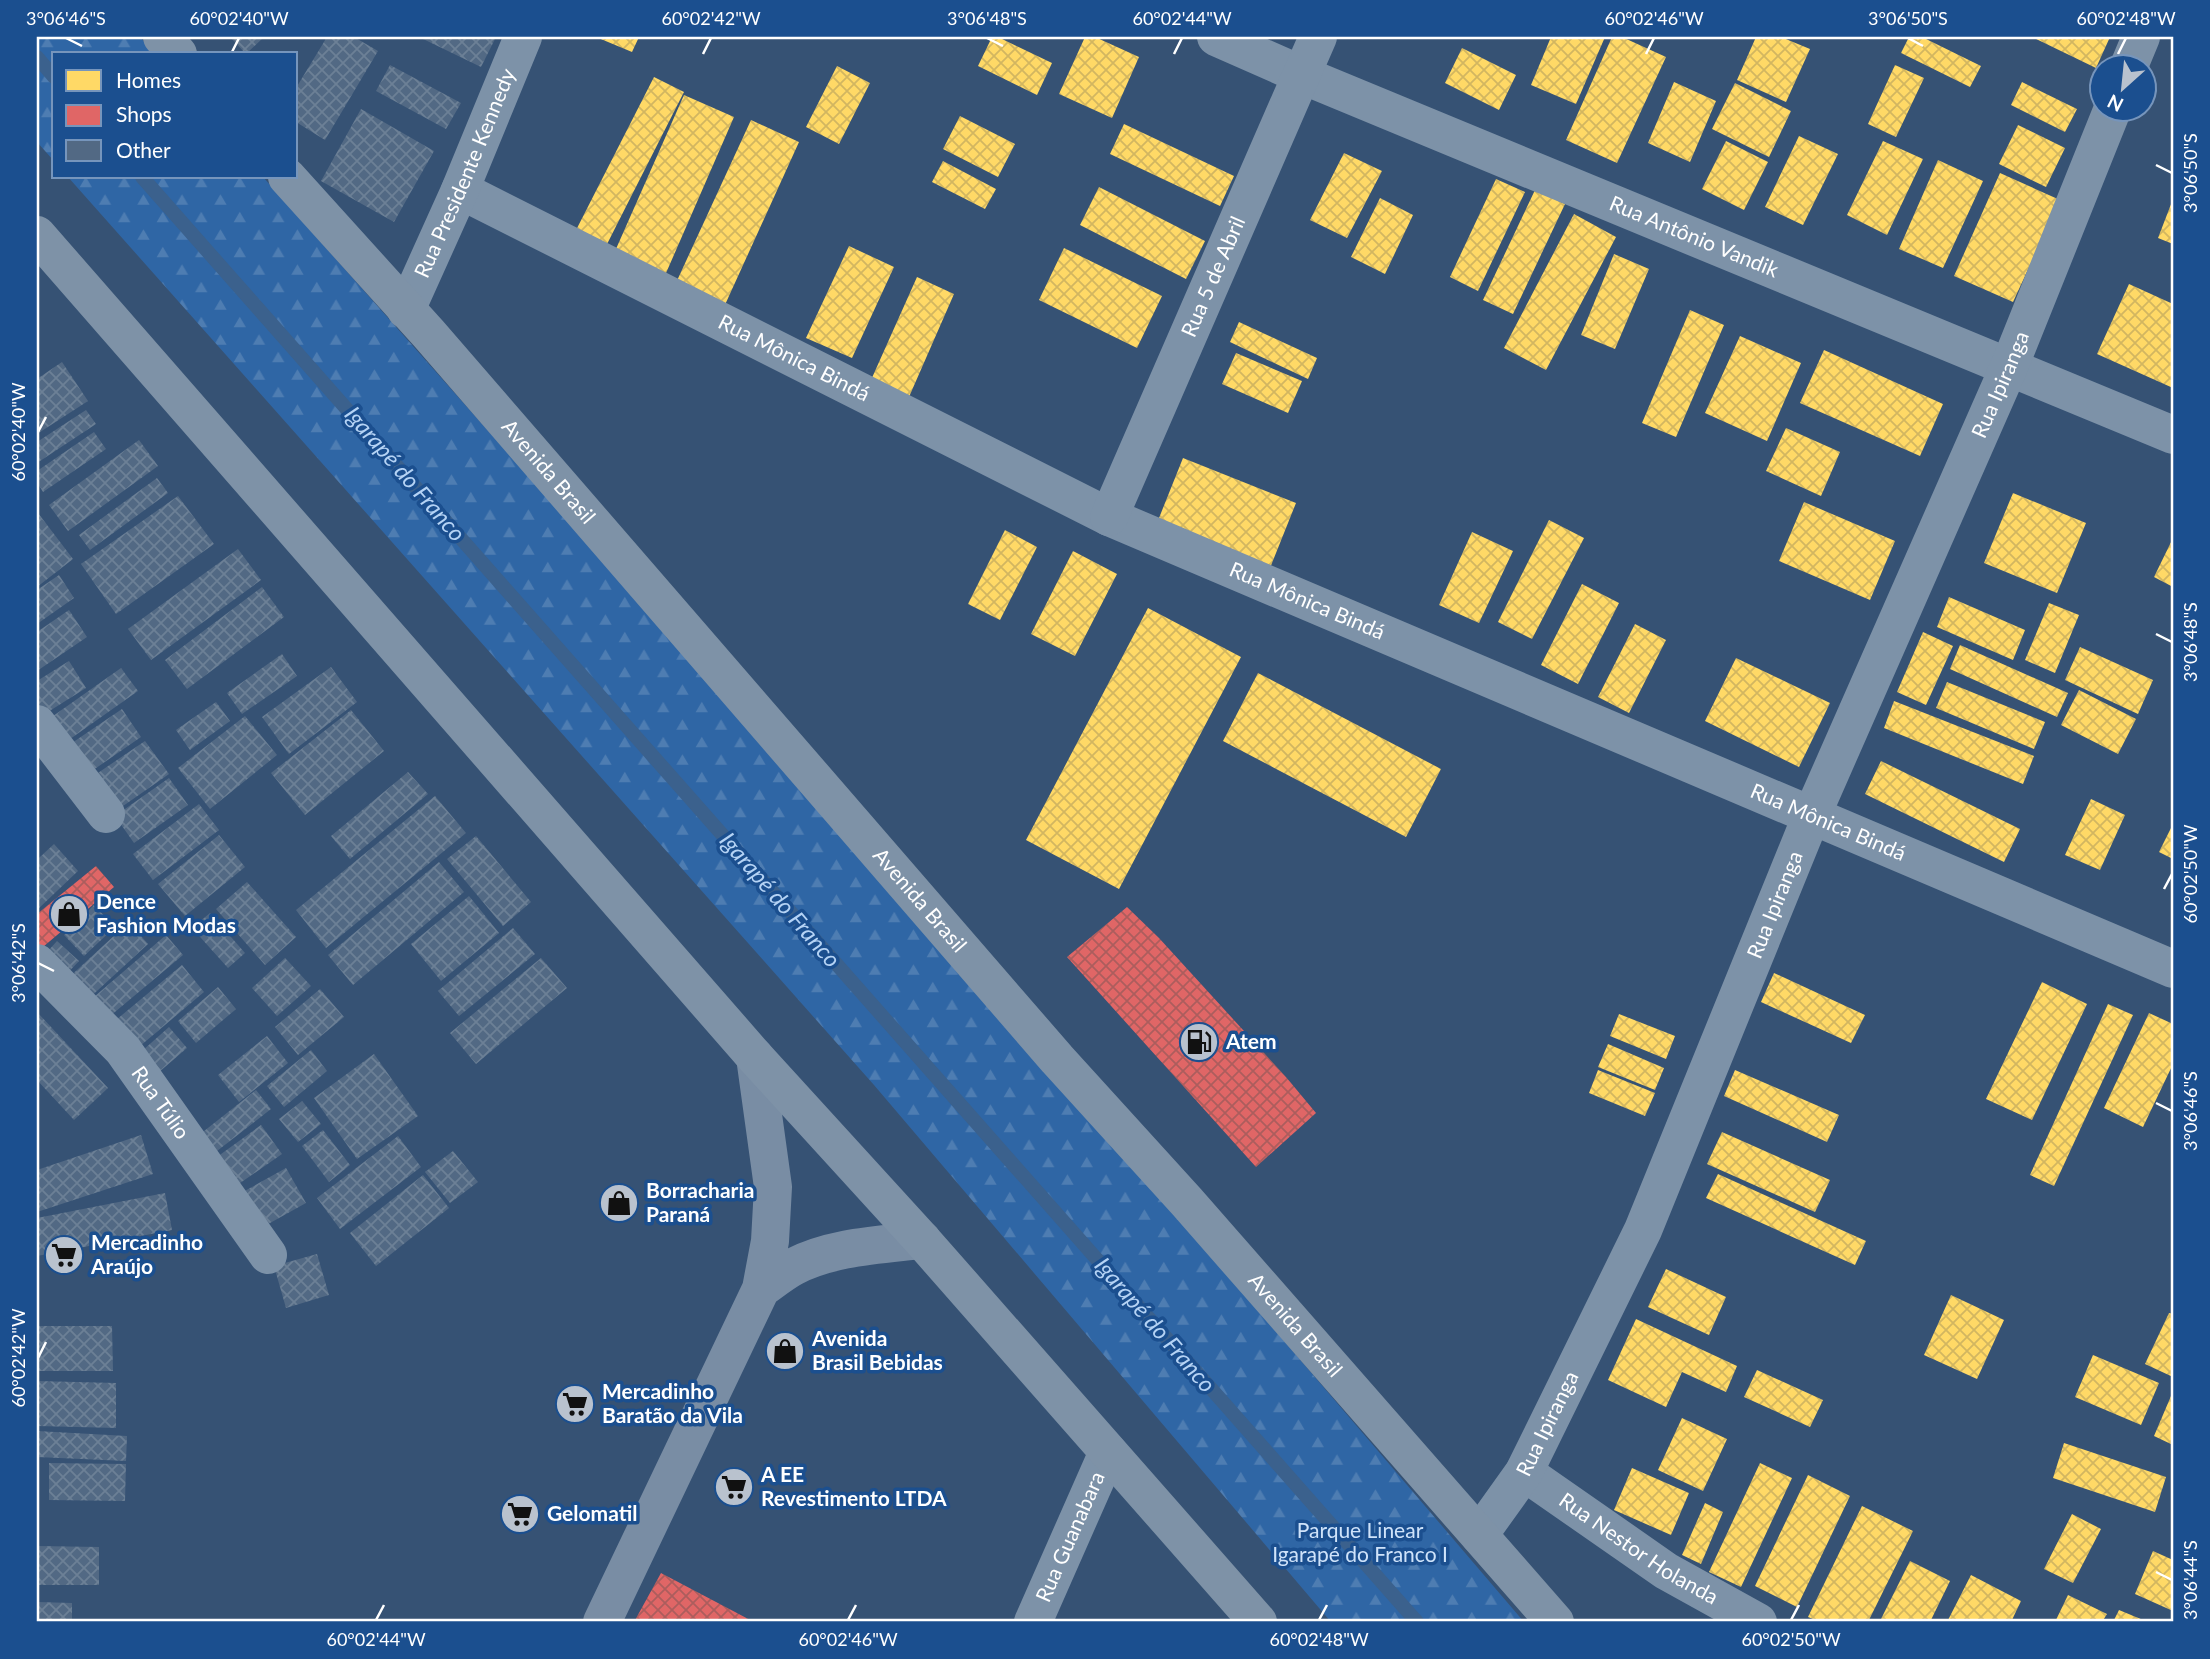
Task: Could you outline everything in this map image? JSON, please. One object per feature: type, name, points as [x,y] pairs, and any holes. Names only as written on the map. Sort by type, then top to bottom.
[{"type":"highway","points":[[162,37],[176,52]]},
{"type":"highway","name":"Avenida Brasil","points":[[288,178],[406,310],[1057,1059],[1187,1202],[1555,1622]]},
{"type":"highway","points":[[37,235],[755,1057],[922,1240],[1258,1622]]},
{"type":"street","name":"Rua Presidente Kennedy","points":[[406,310],[460,190],[523,37]]},
{"type":"street","name":"Rua Antônio Vandik","points":[[1216,37],[2173,435]]},
{"type":"street","name":"Rua 5 de Abril","points":[[1109,517],[1318,37]]},
{"type":"street","name":"Rua Ipiranga","points":[[1479,1535],[1524,1472],[1643,1230],[1811,817],[2009,367],[2107,122]]},
{"type":"street","name":"Rua Mônica Bindá","points":[[460,190],[1109,517],[2173,969]]},
{"type":"street","points":[[37,724],[106,814]]},
{"type":"street","name":"Rua Túlio","points":[[37,963],[123,1050],[268,1255]]},
{"type":"street","points":[[602,1622],[761,1289],[771,1241],[773,1187],[755,1057]]},
{"type":"street","points":[[761,1289],[794,1267],[830,1254],[873,1245],[922,1240]]},
{"type":"street","name":"Rua Guanabara","points":[[1033,1622],[1108,1451]]},
{"type":"street","name":"Rua Nestor Holanda","points":[[1524,1472],[1666,1571],[1758,1622]]},
{"type":"green space","points":[[37,37],[140,37],[153,52],[52,52],[52,159],[37,142]]},
{"type":"green space","name":"Parque Linear Igarapé do Franco I","points":[[69,178],[264,178],[994,1001],[1524,1622],[1331,1622],[874,1085]]},
{"type":"building: Homes","points":[[596,37],[639,37],[632,52]]},
{"type":"building: Homes","points":[[992,37],[998,37],[1052,63],[1037,95],[978,66]]},
{"type":"building: Homes","points":[[1085,37],[1095,37],[1139,57],[1112,118],[1059,94]]},
{"type":"building: Homes","points":[[1551,37],[1605,37],[1576,104],[1531,85]]},
{"type":"building: Homes","points":[[1612,37],[1622,37],[1666,57],[1617,163],[1566,140]]},
{"type":"building: Homes","points":[[1756,37],[1781,37],[1810,49],[1786,102],[1737,80]]},
{"type":"building: Homes","points":[[1909,37],[1922,37],[1981,66],[1970,87],[1901,53]]},
{"type":"building: Homes","points":[[2032,37],[2110,37],[2103,52],[2088,52],[2088,64]]},
{"type":"building: Homes","points":[[1462,48],[1516,75],[1499,110],[1445,83]]},
{"type":"building: Homes","points":[[1895,65],[1924,78],[1896,137],[1868,124]]},
{"type":"building: Homes","points":[[837,66],[870,83],[839,144],[806,127]]},
{"type":"building: Homes","points":[[654,77],[684,92],[602,254],[572,238]]},
{"type":"building: Homes","points":[[1674,82],[1716,101],[1690,162],[1648,143]]},
{"type":"building: Homes","points":[[2022,82],[2077,109],[2065,132],[2011,105]]},
{"type":"building: Homes","points":[[1735,83],[1791,111],[1769,157],[1712,129]]},
{"type":"building: Homes","points":[[684,95],[734,117],[663,280],[612,258]]},
{"type":"building: Homes","points":[[960,116],[1015,144],[998,177],[943,149]]},
{"type":"building: Homes","points":[[751,120],[799,142],[724,307],[675,285]]},
{"type":"building: Homes","points":[[1124,124],[1234,176],[1220,206],[1110,154]]},
{"type":"building: Homes","points":[[2018,125],[2065,148],[2046,187],[1999,164]]},
{"type":"building: Homes","points":[[1799,136],[1838,154],[1803,225],[1765,207]]},
{"type":"building: Homes","points":[[1726,141],[1768,162],[1744,210],[1702,189]]},
{"type":"building: Homes","points":[[1883,141],[1923,159],[1887,235],[1847,215]]},
{"type":"building: Homes","points":[[1344,153],[1382,171],[1347,238],[1310,220]]},
{"type":"building: Homes","points":[[1938,160],[1983,181],[1943,268],[1899,249]]},
{"type":"building: Homes","points":[[943,161],[996,189],[985,209],[932,182]]},
{"type":"building: Homes","points":[[2000,173],[2060,200],[2013,302],[1954,276]]},
{"type":"building: Homes","points":[[1496,179],[1525,192],[1478,291],[1450,277]]},
{"type":"building: Homes","points":[[1099,187],[1205,241],[1186,279],[1080,225]]},
{"type":"building: Homes","points":[[1535,190],[1565,204],[1513,314],[1483,300]]},
{"type":"building: Homes","points":[[1380,198],[1413,215],[1385,274],[1351,257]]},
{"type":"building: Homes","points":[[2173,199],[2173,244],[2158,238]]},
{"type":"building: Homes","points":[[1574,214],[1616,237],[1546,370],[1504,348]]},
{"type":"building: Homes","points":[[849,246],[894,267],[852,358],[806,338]]},
{"type":"building: Homes","points":[[1064,248],[1162,296],[1137,348],[1039,300]]},
{"type":"building: Homes","points":[[1614,254],[1649,269],[1615,349],[1581,335]]},
{"type":"building: Homes","points":[[917,277],[954,294],[909,397],[871,380]]},
{"type":"building: Homes","points":[[2129,284],[2173,304],[2173,388],[2097,354]]},
{"type":"building: Homes","points":[[1690,310],[1724,325],[1676,437],[1642,423]]},
{"type":"building: Homes","points":[[1239,322],[1317,358],[1308,379],[1230,342]]},
{"type":"building: Homes","points":[[1740,336],[1801,363],[1767,441],[1705,413]]},
{"type":"building: Homes","points":[[1824,350],[1943,404],[1920,456],[1800,403]]},
{"type":"building: Homes","points":[[1236,353],[1302,381],[1288,413],[1222,384]]},
{"type":"building: Homes","points":[[1786,428],[1840,452],[1821,496],[1766,471]]},
{"type":"building: Homes","points":[[1183,458],[1296,503],[1270,568],[1157,523]]},
{"type":"building: Homes","points":[[2013,493],[2086,523],[2057,593],[1984,563]]},
{"type":"building: Homes","points":[[1804,502],[1895,541],[1870,600],[1779,561]]},
{"type":"building: Homes","points":[[1549,520],[1584,538],[1532,639],[1498,622]]},
{"type":"building: Homes","points":[[1005,530],[1037,547],[1000,620],[968,604]]},
{"type":"building: Homes","points":[[1472,532],[1513,551],[1479,623],[1439,605]]},
{"type":"building: Homes","points":[[2173,538],[2173,587],[2154,577]]},
{"type":"building: Homes","points":[[1073,551],[1117,574],[1075,656],[1031,634]]},
{"type":"building: Homes","points":[[1582,584],[1619,603],[1578,684],[1541,665]]},
{"type":"building: Homes","points":[[1949,597],[2025,630],[2013,660],[1937,627]]},
{"type":"building: Homes","points":[[2049,603],[2079,615],[2055,673],[2025,660]]},
{"type":"building: Homes","points":[[1148,608],[1241,657],[1119,889],[1026,840]]},
{"type":"building: Homes","points":[[1635,624],[1666,640],[1629,713],[1598,697]]},
{"type":"building: Homes","points":[[1923,632],[1953,646],[1926,705],[1897,692]]},
{"type":"building: Homes","points":[[1960,645],[2068,693],[2057,717],[1950,669]]},
{"type":"building: Homes","points":[[2080,647],[2153,680],[2138,714],[2065,680]]},
{"type":"building: Homes","points":[[1736,658],[1830,703],[1799,767],[1705,721]]},
{"type":"building: Homes","points":[[1258,673],[1441,769],[1406,837],[1223,741]]},
{"type":"building: Homes","points":[[1947,682],[2045,722],[2034,749],[1936,708]]},
{"type":"building: Homes","points":[[2079,690],[2136,719],[2118,754],[2061,725]]},
{"type":"building: Homes","points":[[1894,701],[2034,756],[2023,784],[1884,728]]},
{"type":"building: Homes","points":[[1881,761],[2020,829],[2004,862],[1865,794]]},
{"type":"building: Homes","points":[[2091,799],[2125,815],[2100,870],[2065,855]]},
{"type":"building: Homes","points":[[2173,824],[2173,859],[2159,852]]},
{"type":"building: Homes","points":[[1774,973],[1865,1015],[1851,1043],[1761,1002]]},
{"type":"building: Homes","points":[[2042,982],[2087,1004],[2032,1120],[1986,1099]]},
{"type":"building: Homes","points":[[2108,1004],[2133,1015],[2054,1186],[2030,1175]]},
{"type":"building: Homes","points":[[2149,1013],[2173,1024],[2173,1064],[2143,1127],[2104,1108]]},
{"type":"building: Homes","points":[[1619,1014],[1675,1036],[1666,1059],[1610,1036]]},
{"type":"building: Homes","points":[[1608,1044],[1664,1068],[1655,1090],[1598,1067]]},
{"type":"building: Homes","points":[[1598,1070],[1655,1093],[1645,1116],[1589,1093]]},
{"type":"building: Homes","points":[[1735,1070],[1839,1115],[1827,1142],[1724,1096]]},
{"type":"building: Homes","points":[[1722,1132],[1830,1180],[1815,1212],[1707,1164]]},
{"type":"building: Homes","points":[[1718,1174],[1866,1241],[1855,1265],[1706,1198]]},
{"type":"building: Homes","points":[[1666,1269],[1726,1297],[1709,1335],[1648,1307]]},
{"type":"building: Homes","points":[[1951,1295],[2004,1320],[1977,1379],[1924,1355]]},
{"type":"building: Homes","points":[[2169,1313],[2173,1314],[2173,1377],[2145,1364]]},
{"type":"building: Homes","points":[[1636,1319],[1737,1366],[1726,1392],[1682,1372],[1666,1407],[1608,1380]]},
{"type":"building: Homes","points":[[2093,1355],[2159,1383],[2141,1425],[2075,1397]]},
{"type":"building: Homes","points":[[1757,1370],[1823,1400],[1810,1427],[1744,1397]]},
{"type":"building: Homes","points":[[2171,1396],[2173,1397],[2173,1445],[2154,1436]]},
{"type":"building: Homes","points":[[1682,1418],[1727,1439],[1703,1491],[1658,1470]]},
{"type":"building: Homes","points":[[2064,1443],[2166,1477],[2155,1512],[2053,1478]]},
{"type":"building: Homes","points":[[1760,1463],[1792,1478],[1741,1587],[1709,1572]]},
{"type":"building: Homes","points":[[1632,1468],[1689,1493],[1671,1535],[1614,1510]]},
{"type":"building: Homes","points":[[1808,1475],[1850,1496],[1797,1607],[1755,1586]]},
{"type":"building: Homes","points":[[1705,1503],[1723,1512],[1701,1564],[1682,1555]]},
{"type":"building: Homes","points":[[1862,1506],[1913,1531],[1868,1622],[1820,1622],[1808,1617]]},
{"type":"building: Homes","points":[[2072,1514],[2101,1529],[2073,1583],[2044,1569]]},
{"type":"building: Homes","points":[[2153,1551],[2173,1560],[2173,1611],[2135,1594]]},
{"type":"building: Homes","points":[[1910,1561],[1950,1581],[1930,1622],[1882,1622],[1880,1621]]},
{"type":"building: Homes","points":[[1971,1575],[2021,1601],[2011,1622],[1947,1622]]},
{"type":"building: Homes","points":[[2068,1595],[2107,1614],[2102,1622],[2055,1622]]},
{"type":"building: Homes","points":[[2119,1610],[2148,1622],[2113,1622]]},
{"type":"building: Shops","points":[[96,866],[114,887],[37,952],[37,914]]},
{"type":"building: Shops","name":"Atem","points":[[1127,907],[1159,938],[1316,1113],[1256,1167],[1067,957]]},
{"type":"building: Shops","points":[[661,1573],[754,1622],[634,1622]]},
{"type":"building: Other","points":[[230,37],[264,37],[248,52],[244,52]]},
{"type":"building: Other","points":[[327,37],[354,37],[378,51],[325,140],[298,123],[298,85]]},
{"type":"building: Other","points":[[419,37],[496,37],[481,67]]},
{"type":"building: Other","points":[[390,65],[461,103],[446,129],[376,91]]},
{"type":"building: Other","points":[[361,109],[434,151],[394,222],[321,181]]},
{"type":"building: Other","points":[[62,362],[88,401],[37,434],[37,379]]},
{"type":"building: Other","points":[[86,410],[96,424],[37,463],[37,442]]},
{"type":"building: Other","points":[[94,432],[106,449],[43,492],[37,482],[37,471]]},
{"type":"building: Other","points":[[139,440],[158,466],[68,531],[49,505]]},
{"type":"building: Other","points":[[157,478],[168,493],[90,550],[79,535]]},
{"type":"building: Other","points":[[178,496],[214,544],[116,614],[81,564]]},
{"type":"building: Other","points":[[38,513],[73,559],[37,587],[37,515]]},
{"type":"building: Other","points":[[238,549],[261,580],[151,660],[128,629]]},
{"type":"building: Other","points":[[59,575],[74,598],[37,624],[37,590]]},
{"type":"building: Other","points":[[262,587],[284,617],[187,689],[165,660]]},
{"type":"building: Other","points":[[69,610],[87,637],[37,671],[37,632]]},
{"type":"building: Other","points":[[282,654],[297,676],[242,714],[227,693]]},
{"type":"building: Other","points":[[69,661],[86,688],[40,717],[37,711],[37,681]]},
{"type":"building: Other","points":[[331,667],[357,702],[289,754],[262,717]]},
{"type":"building: Other","points":[[121,668],[138,691],[63,744],[46,721]]},
{"type":"building: Other","points":[[216,702],[230,721],[190,750],[176,730]]},
{"type":"building: Other","points":[[122,709],[141,737],[86,775],[66,747]]},
{"type":"building: Other","points":[[351,710],[384,751],[305,815],[271,773]]},
{"type":"building: Other","points":[[245,716],[277,755],[210,809],[178,768]]},
{"type":"building: Other","points":[[145,741],[169,774],[113,813],[89,779]]},
{"type":"building: Other","points":[[408,772],[428,794],[350,859],[331,836]]},
{"type":"building: Other","points":[[169,778],[188,805],[134,843],[115,816]]},
{"type":"building: Other","points":[[435,796],[466,833],[326,948],[296,910]]},
{"type":"building: Other","points":[[199,804],[219,830],[153,880],[133,854]]},
{"type":"building: Other","points":[[219,835],[245,867],[185,916],[158,884]]},
{"type":"building: Other","points":[[476,836],[531,902],[503,926],[447,859]]},
{"type":"building: Other","points":[[54,844],[78,871],[37,910],[37,860]]},
{"type":"building: Other","points":[[439,862],[464,892],[353,985],[328,955]]},
{"type":"building: Other","points":[[247,882],[296,937],[265,965],[216,909]]},
{"type":"building: Other","points":[[469,896],[499,933],[441,981],[411,944]]},
{"type":"building: Other","points":[[94,905],[115,927],[84,956],[64,935]]},
{"type":"building: Other","points":[[210,913],[245,953],[228,968],[192,928]]},
{"type":"building: Other","points":[[129,922],[148,944],[85,1002],[65,981]]},
{"type":"building: Other","points":[[513,928],[535,954],[459,1016],[438,991]]},
{"type":"building: Other","points":[[166,935],[183,955],[103,1022],[87,1003]]},
{"type":"building: Other","points":[[57,941],[79,961],[60,981],[39,961]]},
{"type":"building: Other","points":[[285,958],[311,986],[277,1016],[252,988]]},
{"type":"building: Other","points":[[541,958],[567,988],[476,1064],[450,1033]]},
{"type":"building: Other","points":[[182,965],[204,992],[133,1052],[110,1025]]},
{"type":"building: Other","points":[[218,987],[236,1009],[196,1043],[178,1021]]},
{"type":"building: Other","points":[[320,989],[344,1017],[298,1055],[275,1027]]},
{"type":"building: Other","points":[[37,1012],[108,1088],[74,1120],[37,1080]]},
{"type":"building: Other","points":[[169,1027],[187,1048],[151,1079],[133,1059]]},
{"type":"building: Other","points":[[267,1036],[288,1063],[239,1102],[218,1075]]},
{"type":"building: Other","points":[[311,1050],[327,1071],[284,1107],[267,1086]]},
{"type":"building: Other","points":[[374,1054],[418,1116],[357,1159],[314,1098]]},
{"type":"building: Other","points":[[256,1090],[271,1109],[208,1158],[194,1139]]},
{"type":"building: Other","points":[[302,1101],[321,1124],[298,1142],[279,1119]]},
{"type":"building: Other","points":[[261,1125],[282,1154],[230,1190],[210,1162]]},
{"type":"building: Other","points":[[323,1130],[350,1165],[329,1182],[302,1146]]},
{"type":"building: Other","points":[[141,1135],[153,1174],[37,1212],[37,1170]]},
{"type":"building: Other","points":[[398,1136],[421,1167],[340,1229],[317,1198]]},
{"type":"building: Other","points":[[453,1151],[478,1182],[450,1203],[425,1172]]},
{"type":"building: Other","points":[[286,1168],[306,1203],[261,1228],[241,1193]]},
{"type":"building: Other","points":[[423,1175],[449,1208],[376,1266],[350,1233]]},
{"type":"building: Other","points":[[165,1193],[172,1230],[37,1256],[37,1218]]},
{"type":"building: Other","points":[[317,1254],[329,1295],[286,1308],[274,1266]]},
{"type":"building: Other","points":[[37,1326],[112,1326],[113,1371],[37,1371]]},
{"type":"building: Other","points":[[37,1381],[116,1383],[116,1428],[37,1426]]},
{"type":"building: Other","points":[[37,1431],[127,1436],[126,1461],[37,1457]]},
{"type":"building: Other","points":[[49,1463],[126,1464],[125,1501],[49,1500]]},
{"type":"building: Other","points":[[37,1546],[99,1547],[99,1585],[37,1585]]},
{"type":"building: Other","points":[[37,1602],[72,1603],[72,1622],[37,1622]]},
{"type":"waterway","name":"Igarapé do Franco","points":[[37,57],[52,75]]},
{"type":"waterway","name":"Igarapé do Franco","points":[[143,178],[1417,1622]]},
{"type":"place","name":"Dence Fashion Modas","points":[[69,914]]},
{"type":"place","name":"Atem","points":[[1199,1042]]},
{"type":"place","name":"Borracharia Paraná","points":[[619,1203]]},
{"type":"place","name":"Mercadinho Araújo","points":[[64,1255]]},
{"type":"place","name":"Avenida Brasil Bebidas","points":[[785,1351]]},
{"type":"place","name":"Mercadinho Baratão da Vila","points":[[575,1404]]},
{"type":"place","name":"A EE Revestimento LTDA","points":[[734,1487]]},
{"type":"place","name":"Gelomatil","points":[[520,1514]]}]
